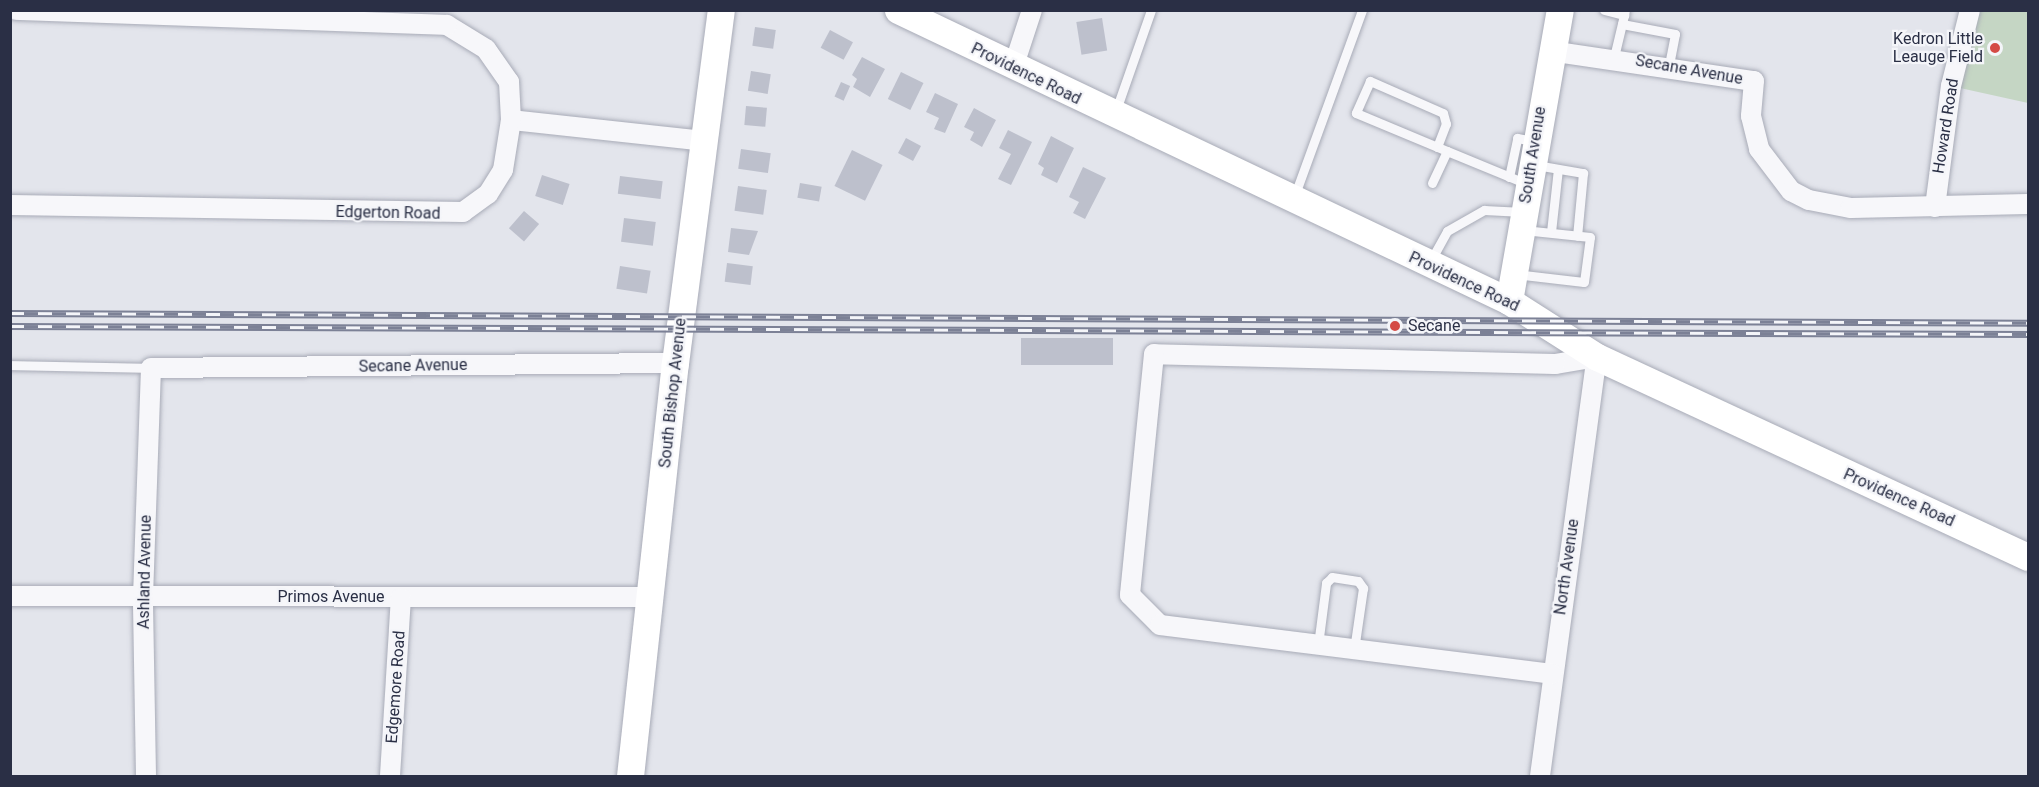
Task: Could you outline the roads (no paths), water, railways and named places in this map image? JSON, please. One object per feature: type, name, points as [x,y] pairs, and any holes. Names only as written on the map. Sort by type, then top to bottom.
[{"type":"street","name":"Edgerton Road","points":[[10,205],[463,212],[488,194],[503,170],[511,120],[509,82],[486,49],[447,25],[241,14],[16,10]]},
{"type":"street","name":"South Bishop Avenue","points":[[630,777],[652,597],[675,363],[721,10]]},
{"type":"street","name":"Providence Road","points":[[898,10],[1292,202],[1509,301],[1597,357],[2028,557]]},
{"type":"street","points":[[1013,68],[1032,10]]},
{"type":"street","name":"South Avenue","points":[[1509,301],[1522,221],[1525,167],[1560,10]]},
{"type":"street","name":"Howard Road","points":[[1935,207],[1951,86],[1970,10]]},
{"type":"street","name":"Secane Avenue","points":[[1550,51],[1669,65],[1754,81],[1751,116],[1759,149],[1784,184],[1809,200],[1851,208],[2028,204]]},
{"type":"street","points":[[511,120],[704,141]]},
{"type":"street","points":[[1552,674],[1160,625],[1130,595],[1154,354],[1549,364],[1597,357]]},
{"type":"street","name":"North Avenue","points":[[1540,777],[1552,674],[1597,357]]},
{"type":"street","name":"Secane Avenue","points":[[151,368],[675,363]]},
{"type":"street","name":"Ashland Avenue","points":[[146,777],[143,597],[151,368]]},
{"type":"street","name":"Primos Avenue","points":[[10,596],[652,597]]},
{"type":"street","name":"Edgemore Road","points":[[390,777],[401,598]]},
{"type":"lane","points":[[1114,117],[1151,10]]},
{"type":"lane","points":[[1292,202],[1362,10]]},
{"type":"lane","points":[[1604,10],[1675,34],[1669,65]]},
{"type":"lane","points":[[1614,57],[1624,17]]},
{"type":"lane","points":[[1437,147],[1446,124],[1443,113],[1370,81],[1356,112],[1437,147],[1525,167],[1583,173],[1577,236]]},
{"type":"lane","points":[[1432,183],[1447,151]]},
{"type":"lane","points":[[1551,232],[1558,169]]},
{"type":"lane","points":[[1429,265],[1443,236],[1491,208],[1551,232],[1590,237],[1584,282],[1513,274]]},
{"type":"lane","points":[[10,365],[151,368]]},
{"type":"lane","points":[[1318,645],[1326,583],[1332,577],[1358,581],[1363,588],[1354,650]]},
{"type":"railway","points":[[10,313],[2028,323]]},
{"type":"railway","points":[[10,326],[2028,334]]},
{"type":"place","name":"Kedron Little Leauge Field","points":[[1995,48]]},
{"type":"place","name":"Secane","points":[[1395,326]]}]
